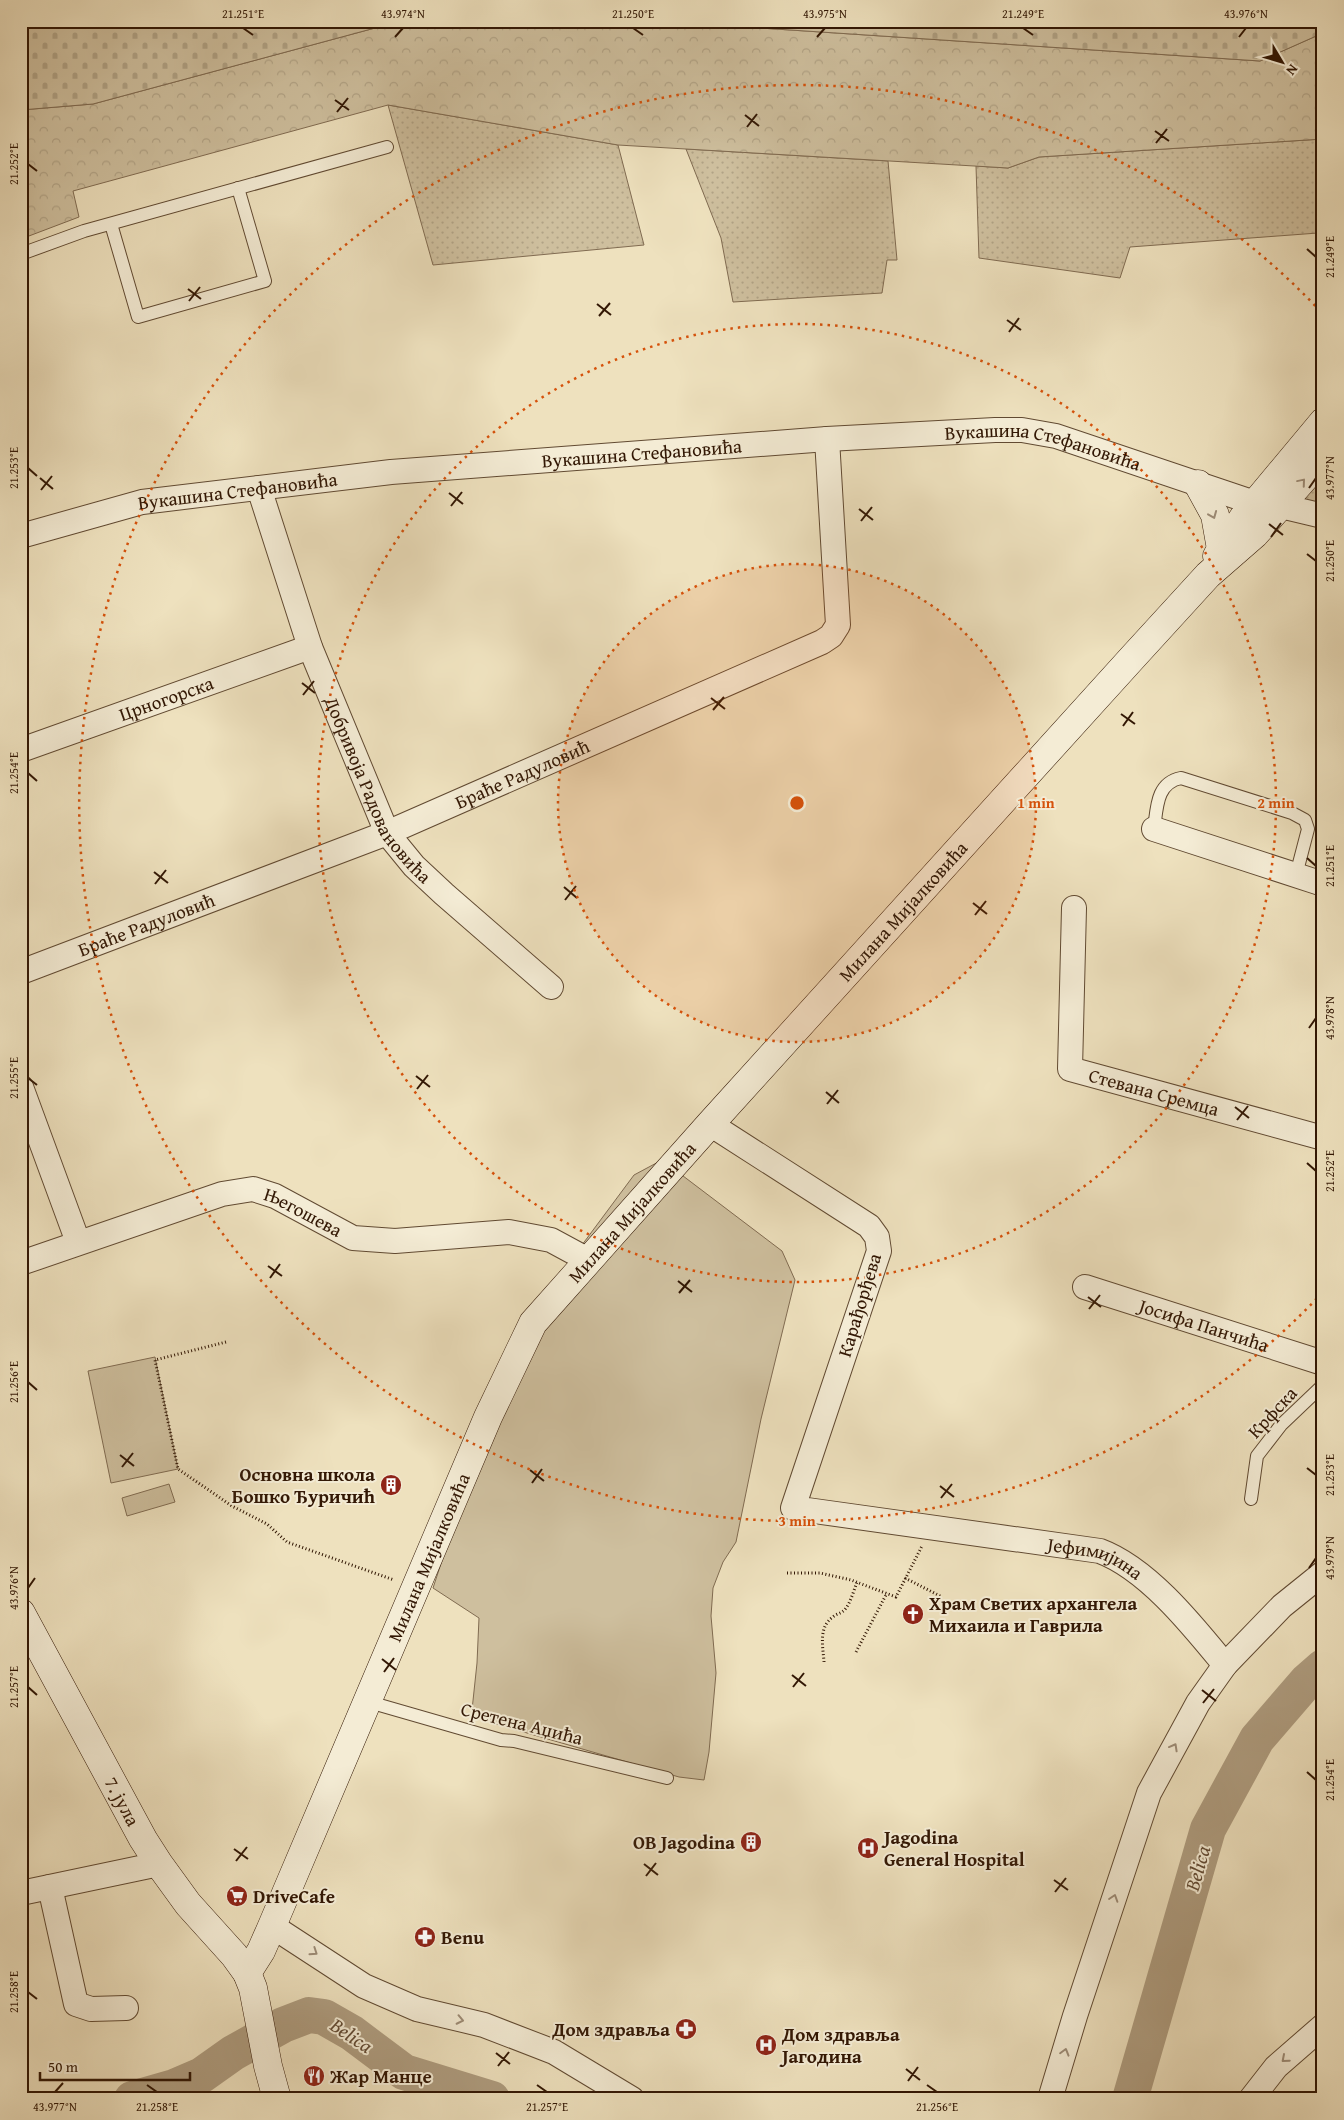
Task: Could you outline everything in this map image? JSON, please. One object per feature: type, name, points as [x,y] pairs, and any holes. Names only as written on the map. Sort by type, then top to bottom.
[{"type":"street","name":"Милана Мијалковића","points":[[250,1981],[261,1951],[369,1702],[488,1417],[533,1323],[710,1124],[1208,575],[1228,551],[1253,506],[1323,422]]},
{"type":"street","name":"Вукашина Стефановића","points":[[21,536],[142,502],[391,472],[827,439],[1022,430],[1056,436],[1198,484],[1253,506],[1323,516]]},
{"type":"street","name":"Браће Радуловић","points":[[21,972],[387,833],[822,642],[831,636],[838,625],[827,439]]},
{"type":"street","points":[[1293,458],[1323,442]]},
{"type":"street","name":"Милана Мијалковића","points":[[1253,506],[1323,457]]},
{"type":"street","points":[[1198,484],[1215,515],[1228,551]]},
{"type":"street","name":"Добривоја Радовановића","points":[[258,488],[310,647],[387,833],[414,866],[438,889],[551,987]]},
{"type":"street","points":[[1228,551],[1243,531],[1253,506]]},
{"type":"street","name":"Црногорска","points":[[21,750],[310,647]]},
{"type":"street","points":[[1154,829],[1323,884]]},
{"type":"street","name":"Стевана Сремца","points":[[1074,908],[1070,1069],[1323,1138]]},
{"type":"street","points":[[21,1087],[78,1242]]},
{"type":"street","name":"Карађорђева","points":[[710,1124],[869,1226],[877,1237],[878,1250],[793,1508]]},
{"type":"street","name":"Његошева","points":[[21,1263],[222,1194],[253,1189],[276,1196],[353,1238],[395,1241],[509,1232],[551,1240],[588,1260]]},
{"type":"street","name":"Јосифа Панчића","points":[[1085,1287],[1323,1363]]},
{"type":"street","name":"Јефимијина","points":[[793,1508],[1100,1551],[1112,1556],[1144,1578],[1196,1630],[1226,1665]]},
{"type":"street","points":[[1050,2099],[1075,2016],[1149,1793],[1198,1703],[1226,1665],[1282,1606],[1323,1573]]},
{"type":"street","name":"7. јула","points":[[21,1612],[125,1808],[159,1864],[188,1904],[234,1955],[250,1981]]},
{"type":"street","points":[[21,1893],[159,1864]]},
{"type":"street","points":[[50,1888],[76,2004],[91,2009],[126,2008]]},
{"type":"street","points":[[272,1926],[377,1993],[418,2009],[484,2025],[554,2052],[632,2099]]},
{"type":"street","points":[[250,1981],[277,2099]]},
{"type":"street","points":[[1251,2099],[1276,2067],[1322,2028]]},
{"type":"lane","points":[[21,254],[84,231],[387,147]]},
{"type":"lane","points":[[111,224],[138,317],[202,299],[265,281],[238,188]]},
{"type":"lane","points":[[1154,829],[1160,794],[1170,780],[1181,778],[1292,813],[1305,820],[1308,829],[1296,875]]},
{"type":"lane","name":"Крфска","points":[[1250,1498],[1257,1456],[1281,1425],[1323,1385]]},
{"type":"lane","name":"Сретена Аџића","points":[[369,1702],[501,1740],[514,1741],[667,1778]]},
{"type":"path","points":[[226,1342],[155,1360],[178,1469],[232,1506],[267,1524],[287,1542],[416,1588]]},
{"type":"path","points":[[787,1572],[820,1573],[857,1582],[896,1596],[932,1528]]},
{"type":"path","points":[[905,1578],[942,1597]]},
{"type":"path","points":[[824,1662],[822,1634],[825,1625],[833,1616],[842,1613],[848,1607],[857,1582]]},
{"type":"path","points":[[856,1652],[887,1593]]},
{"type":"green space","points":[[21,21],[401,21],[93,104],[21,110]]},
{"type":"green space","points":[[401,21],[654,21],[1260,61],[1323,33],[1323,139],[1039,157],[1008,168],[618,145],[388,105],[73,191],[79,217],[21,239],[21,110],[93,104]]},
{"type":"green space","points":[[654,21],[1323,21],[1323,33],[1260,61]]},
{"type":"green space","points":[[388,105],[618,145],[644,245],[433,265]]},
{"type":"green space","points":[[1323,139],[1323,235],[1318,233],[1130,247],[1120,278],[979,258],[976,166],[1008,168],[1039,157]]},
{"type":"green space","points":[[686,149],[888,161],[897,260],[887,260],[882,293],[733,302],[721,238]]},
{"type":"green space","points":[[1323,470],[1323,509],[1295,504]]},
{"type":"green space","points":[[662,1160],[782,1251],[795,1280],[761,1419],[736,1542],[723,1562],[713,1588],[711,1616],[716,1673],[709,1752],[704,1780],[679,1777],[496,1724],[472,1710],[479,1618],[433,1588],[456,1518],[576,1253],[634,1175]]},
{"type":"green space","points":[[155,1357],[178,1469],[111,1483],[88,1371]]},
{"type":"green space","points":[[169,1484],[175,1502],[127,1516],[122,1498]]},
{"type":"waterway","name":"Belica","points":[[1130,2099],[1208,1829],[1257,1739],[1307,1681],[1323,1667]]},
{"type":"waterway","name":"Belica","points":[[132,2099],[174,2087],[202,2075],[233,2053],[283,2025],[309,2015],[324,2017],[352,2033],[404,2072],[492,2099]]},
{"type":"place","name":"Основна школа Бошко Ђуричић","points":[[391,1485]]},
{"type":"place","name":"Храм Светих архангела Михаила и Гаврила","points":[[913,1614]]},
{"type":"place","name":"OB Jagodina","points":[[751,1842]]},
{"type":"place","name":"Jagodina General Hospital","points":[[868,1848]]},
{"type":"place","name":"DriveCafe","points":[[237,1896]]},
{"type":"place","name":"Benu","points":[[425,1937]]},
{"type":"place","name":"Дом здравља","points":[[686,2029]]},
{"type":"place","name":"Дом здравља Јагодина","points":[[766,2045]]},
{"type":"place","name":"Жар Манце","points":[[314,2076]]}]
